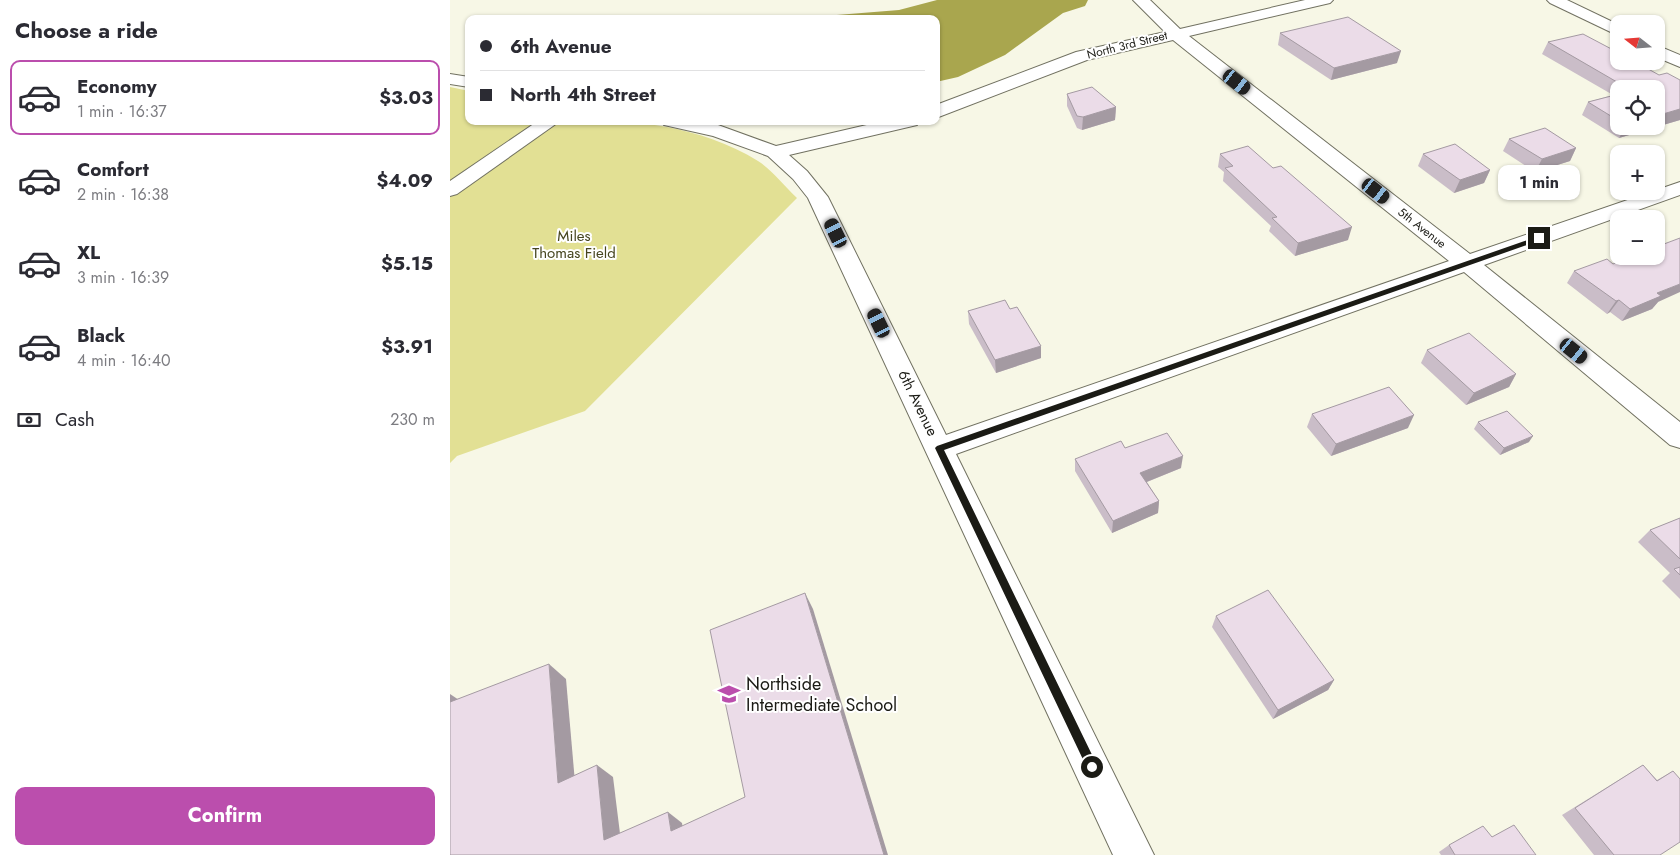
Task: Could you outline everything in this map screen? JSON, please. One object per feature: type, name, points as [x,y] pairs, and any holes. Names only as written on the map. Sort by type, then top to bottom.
[{"type":"street","name":"5th Avenue","points":[[1141,0],[1175,33],[1468,264],[1680,437]]},
{"type":"street","name":"North 3rd Street","points":[[940,110],[1082,56],[1175,33],[1325,0]]},
{"type":"street","points":[[1555,0],[1610,28]]},
{"type":"street","points":[[1665,54],[1680,62]]},
{"type":"street","points":[[450,79],[465,81]]},
{"type":"street","points":[[450,190],[545,125]]},
{"type":"street","points":[[690,125],[718,131],[775,152],[893,125]]},
{"type":"street","name":"6th Avenue","points":[[775,152],[800,175],[818,197],[1134,855]]},
{"type":"street","points":[[940,448],[1680,188]]},
{"type":"green space","name":"Miles Thomas Field","points":[[450,87],[465,90],[465,125],[654,125],[690,132],[725,144],[758,161],[773,173],[797,198],[585,411],[457,456],[450,463]]},
{"type":"shaded area","points":[[937,0],[1088,0],[1085,6],[1063,13],[1005,55],[958,77],[940,81],[940,15],[837,15],[899,10]]},
{"type":"building","points":[[1348,17],[1401,51],[1334,68],[1280,33]]},
{"type":"building","points":[[1583,34],[1610,48],[1610,70],[1650,70],[1659,75],[1667,73],[1680,80],[1680,109],[1665,113],[1665,80],[1613,80],[1548,42]]},
{"type":"building","points":[[1092,87],[1116,107],[1083,117],[1077,116],[1067,94]]},
{"type":"building","points":[[1610,96],[1610,115],[1588,102]]},
{"type":"building","points":[[1545,128],[1576,148],[1542,159],[1509,139]]},
{"type":"building","points":[[1455,144],[1490,170],[1460,180],[1423,154]]},
{"type":"building","points":[[1248,146],[1273,168],[1281,166],[1352,227],[1298,243],[1272,218],[1277,217],[1225,168],[1233,166],[1220,154]]},
{"type":"building","points":[[1680,238],[1680,284],[1657,293],[1661,296],[1630,309],[1574,271],[1607,259],[1610,262],[1610,265],[1665,265],[1665,244]]},
{"type":"building","points":[[1005,300],[1010,309],[1017,307],[1041,346],[995,360],[968,311]]},
{"type":"building","points":[[1469,333],[1516,374],[1474,393],[1427,350]]},
{"type":"building","points":[[1389,387],[1414,415],[1336,444],[1312,414]]},
{"type":"building","points":[[1507,411],[1533,436],[1504,448],[1478,422]]},
{"type":"building","points":[[1167,433],[1183,456],[1140,473],[1159,501],[1113,521],[1075,459],[1121,441],[1125,448]]},
{"type":"building","points":[[1680,518],[1680,559],[1650,530]]},
{"type":"building","points":[[1680,567],[1680,575],[1674,569]]},
{"type":"building","points":[[1268,590],[1334,680],[1278,710],[1216,616]]},
{"type":"building","points":[[805,593],[884,855],[450,855],[450,702],[549,664],[558,783],[597,765],[604,840],[668,812],[671,831],[745,797],[710,630]]},
{"type":"building","points":[[1643,765],[1657,781],[1673,771],[1680,779],[1680,842],[1660,855],[1614,855],[1575,808]]},
{"type":"building","points":[[1514,825],[1536,855],[1455,855],[1449,845],[1483,826],[1492,837]]},
{"type":"place","name":"Northside Intermediate School","points":[[729,694]]},
{"type":"route","points":[[1092,767],[940,448],[1539,238]]}]
